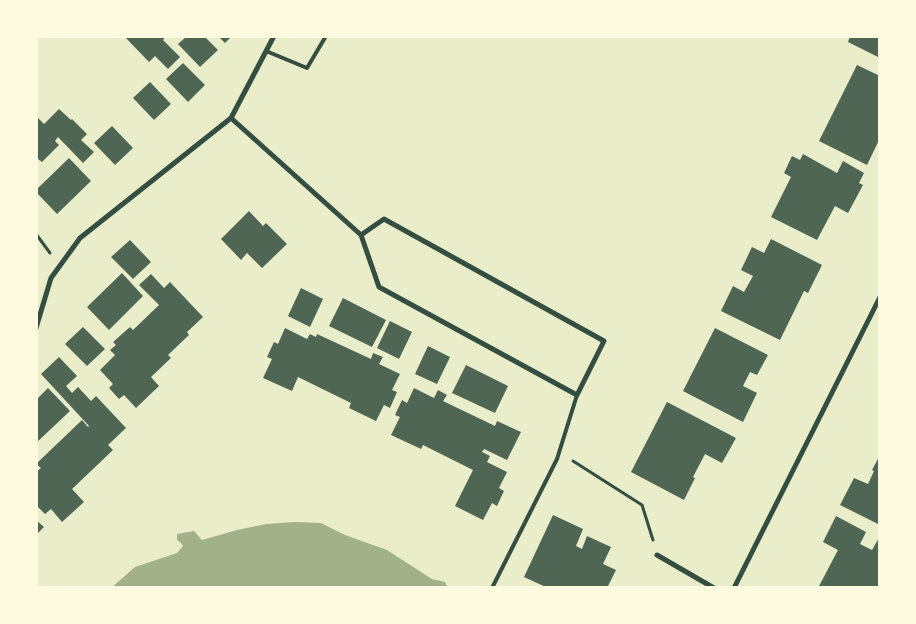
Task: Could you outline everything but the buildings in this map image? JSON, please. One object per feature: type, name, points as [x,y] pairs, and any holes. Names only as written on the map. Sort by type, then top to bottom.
[{"type":"street","points":[[36,328],[51,278],[80,238],[231,118],[274,36]]},
{"type":"street","points":[[231,118],[361,235],[380,287],[577,395],[604,341],[384,219],[361,235]]},
{"type":"street","points":[[734,588],[880,297]]},
{"type":"street","points":[[657,555],[714,588]]},
{"type":"lane","points":[[266,51],[307,68],[326,36]]},
{"type":"lane","points":[[492,588],[558,459],[577,395]]},
{"type":"path","points":[[574,452],[573,462],[642,505],[657,555]]},
{"type":"shaded area","points":[[321,523],[345,535],[387,550],[432,579],[445,582],[448,588],[111,588],[135,567],[177,553],[183,546],[177,540],[177,534],[194,531],[202,540],[266,524]]}]
